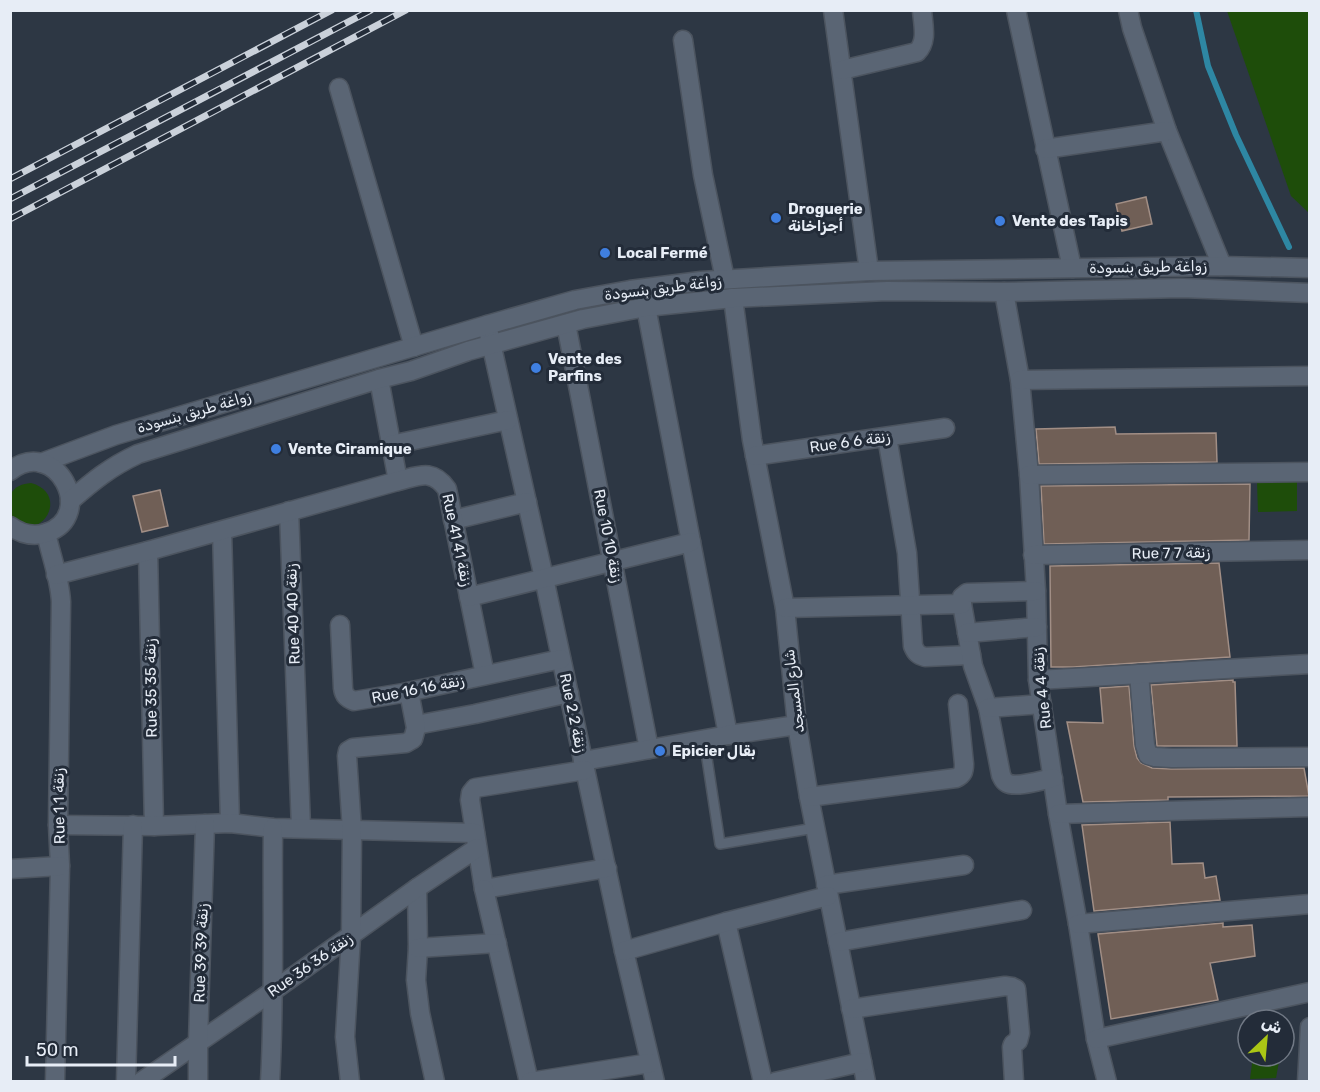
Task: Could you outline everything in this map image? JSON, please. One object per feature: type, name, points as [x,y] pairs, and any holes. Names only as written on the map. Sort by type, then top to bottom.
[{"type":"street","points":[[833,10],[869,272]]},
{"type":"street","points":[[842,70],[916,52],[923,43],[922,10]]},
{"type":"street","points":[[1016,10],[1072,268]]},
{"type":"street","points":[[1128,10],[1131,28],[1167,131],[1222,266]]},
{"type":"street","points":[[683,40],[703,175],[725,279]]},
{"type":"street","points":[[339,88],[414,347]]},
{"type":"street","points":[[1045,148],[1167,131]]},
{"type":"street","name":"زواغة طريق بنسودة","points":[[10,471],[23,464],[41,463],[116,435],[487,325],[575,300],[630,290],[725,279],[869,272],[1222,266],[1310,268]]},
{"type":"street","name":"زواغة طريق بنسودة","points":[[70,501],[101,474],[119,462],[138,454],[492,345],[583,319],[646,307],[733,298],[887,291],[1004,292],[1182,288],[1310,293]]},
{"type":"street","name":"Rue 4 زنقة 4","points":[[1004,292],[1020,380],[1029,475],[1036,591],[1038,680],[1096,1039],[1107,1082]]},
{"type":"street","name":"شارع المسجد","points":[[733,298],[755,456],[784,608],[797,725],[809,797],[866,1082]]},
{"type":"street","points":[[646,307],[728,735]]},
{"type":"street","name":"Rue 10 زنقة 10","points":[[566,324],[649,749]]},
{"type":"street","name":"Rue 2 زنقة 2","points":[[487,325],[624,951],[655,1082]]},
{"type":"street","points":[[1020,380],[1310,376]]},
{"type":"street","points":[[56,575],[398,481],[379,379]]},
{"type":"street","points":[[391,445],[508,420]]},
{"type":"street","name":"Rue 6 زنقة 6","points":[[755,456],[945,428]]},
{"type":"street","points":[[887,437],[907,553],[915,652],[925,657],[971,655]]},
{"type":"street","points":[[15,533],[34,535],[45,533],[56,528],[68,513],[69,488],[63,477],[53,468],[41,463]]},
{"type":"street","points":[[1029,475],[1310,472]]},
{"type":"street","name":"Rue 41 زنقة 41","points":[[398,481],[424,474],[441,480],[447,489],[485,675]]},
{"type":"street","points":[[453,520],[526,502]]},
{"type":"street","name":"Rue 40 زنقة 40","points":[[289,511],[301,828]]},
{"type":"street","points":[[222,531],[230,823]]},
{"type":"street","name":"Rue 1 زنقة 1","points":[[45,533],[60,587],[61,602],[58,825],[60,866],[55,1082]]},
{"type":"street","points":[[469,597],[691,542]]},
{"type":"street","name":"Rue 7 زنقة 7","points":[[1033,555],[1310,550]]},
{"type":"street","name":"Rue 35 زنقة 35","points":[[148,551],[154,826]]},
{"type":"street","points":[[1036,591],[967,593],[962,597],[962,604],[971,655],[988,708],[1001,775],[1010,785],[1053,778]]},
{"type":"street","points":[[784,608],[962,604]]},
{"type":"street","name":"Rue 16 زنقة 16","points":[[340,625],[344,694],[354,701],[409,692],[561,659]]},
{"type":"street","points":[[967,633],[1037,627]]},
{"type":"street","points":[[1038,680],[1310,664]]},
{"type":"street","points":[[1138,674],[1145,745],[1149,755],[1172,758],[1310,757]]},
{"type":"street","points":[[350,1082],[345,1036],[351,936],[352,830],[347,756],[348,751],[353,748],[406,743],[413,739],[416,725],[409,692]]},
{"type":"street","points":[[416,725],[568,693]]},
{"type":"street","points":[[809,797],[918,784],[956,778],[961,775],[964,764],[958,704]]},
{"type":"street","points":[[988,708],[1042,704]]},
{"type":"street","points":[[650,1063],[530,1082],[484,889],[470,800],[471,793],[475,788],[584,766],[649,749],[797,725]]},
{"type":"street","points":[[1058,814],[1310,807]]},
{"type":"street","points":[[58,825],[154,826],[230,823],[273,828],[352,830],[476,840]]},
{"type":"street","name":"Rue 39 زنقة 39","points":[[198,1082],[205,824]]},
{"type":"street","points":[[126,1082],[133,825]]},
{"type":"street","points":[[270,1082],[273,991],[273,828]]},
{"type":"street","name":"Rue 36 زنقة 36","points":[[141,1082],[351,936],[417,888],[476,840]]},
{"type":"street","points":[[624,951],[827,891],[964,865]]},
{"type":"street","points":[[10,869],[60,866]]},
{"type":"street","points":[[484,889],[607,868]]},
{"type":"street","points":[[417,888],[416,980],[420,1013],[435,1082]]},
{"type":"street","points":[[1078,924],[1310,904]]},
{"type":"street","points":[[838,942],[1022,910]]},
{"type":"street","points":[[726,922],[763,1082]]},
{"type":"street","points":[[418,948],[497,943]]},
{"type":"street","points":[[851,1009],[1005,986],[1012,987],[1016,989],[1020,1033],[1020,1038],[1012,1047],[1014,1082]]},
{"type":"street","points":[[1096,1039],[1310,992]]},
{"type":"street","points":[[1307,1082],[1310,1027]]},
{"type":"street","points":[[780,1081],[862,1062]]},
{"type":"lane","points":[[704,739],[720,844],[815,828]]},
{"type":"green space","points":[[1227,11],[1309,11],[1309,213],[1291,196]]},
{"type":"green space","points":[[1297,481],[1297,511],[1258,512],[1257,482]]},
{"type":"green space","points":[[31,483],[43,489],[49,497],[50,507],[47,516],[40,523],[32,526],[22,524],[11,515],[11,494],[19,486]]},
{"type":"green space","points":[[1251,1068],[1278,1068],[1276,1078],[1250,1079]]},
{"type":"building","points":[[1146,197],[1152,224],[1122,231],[1116,204]]},
{"type":"building","points":[[1115,427],[1116,434],[1216,433],[1217,462],[1039,464],[1036,429]]},
{"type":"building","points":[[1250,484],[1249,540],[1044,544],[1041,486]]},
{"type":"building","points":[[160,490],[168,526],[142,532],[133,496]]},
{"type":"building","points":[[1219,563],[1230,657],[1051,667],[1050,566]]},
{"type":"building","points":[[1233,680],[1235,682],[1237,746],[1157,746],[1151,685]]},
{"type":"building","points":[[1129,686],[1134,746],[1141,763],[1152,768],[1171,769],[1304,768],[1309,796],[1168,797],[1168,800],[1083,802],[1067,722],[1103,723],[1100,688]]},
{"type":"building","points":[[1170,822],[1172,864],[1203,863],[1205,878],[1216,876],[1220,900],[1094,911],[1082,825]]},
{"type":"building","points":[[1223,923],[1223,927],[1252,925],[1255,956],[1210,963],[1218,1000],[1111,1019],[1098,934]]},
{"type":"waterway","points":[[1196,10],[1208,66],[1236,135],[1289,247]]},
{"type":"railway","points":[[10,179],[332,10]]},
{"type":"railway","points":[[10,199],[371,10]]},
{"type":"railway","points":[[10,219],[406,10]]},
{"type":"place","name":"Droguerie أجزاخانة","points":[[776,218]]},
{"type":"place","name":"Vente des Tapis","points":[[1000,221]]},
{"type":"place","name":"Local Fermé","points":[[605,253]]},
{"type":"place","name":"Vente des Parfins","points":[[536,368]]},
{"type":"place","name":"Vente Ciramique","points":[[276,449]]},
{"type":"place","name":"Epicier بقال","points":[[660,751]]}]
